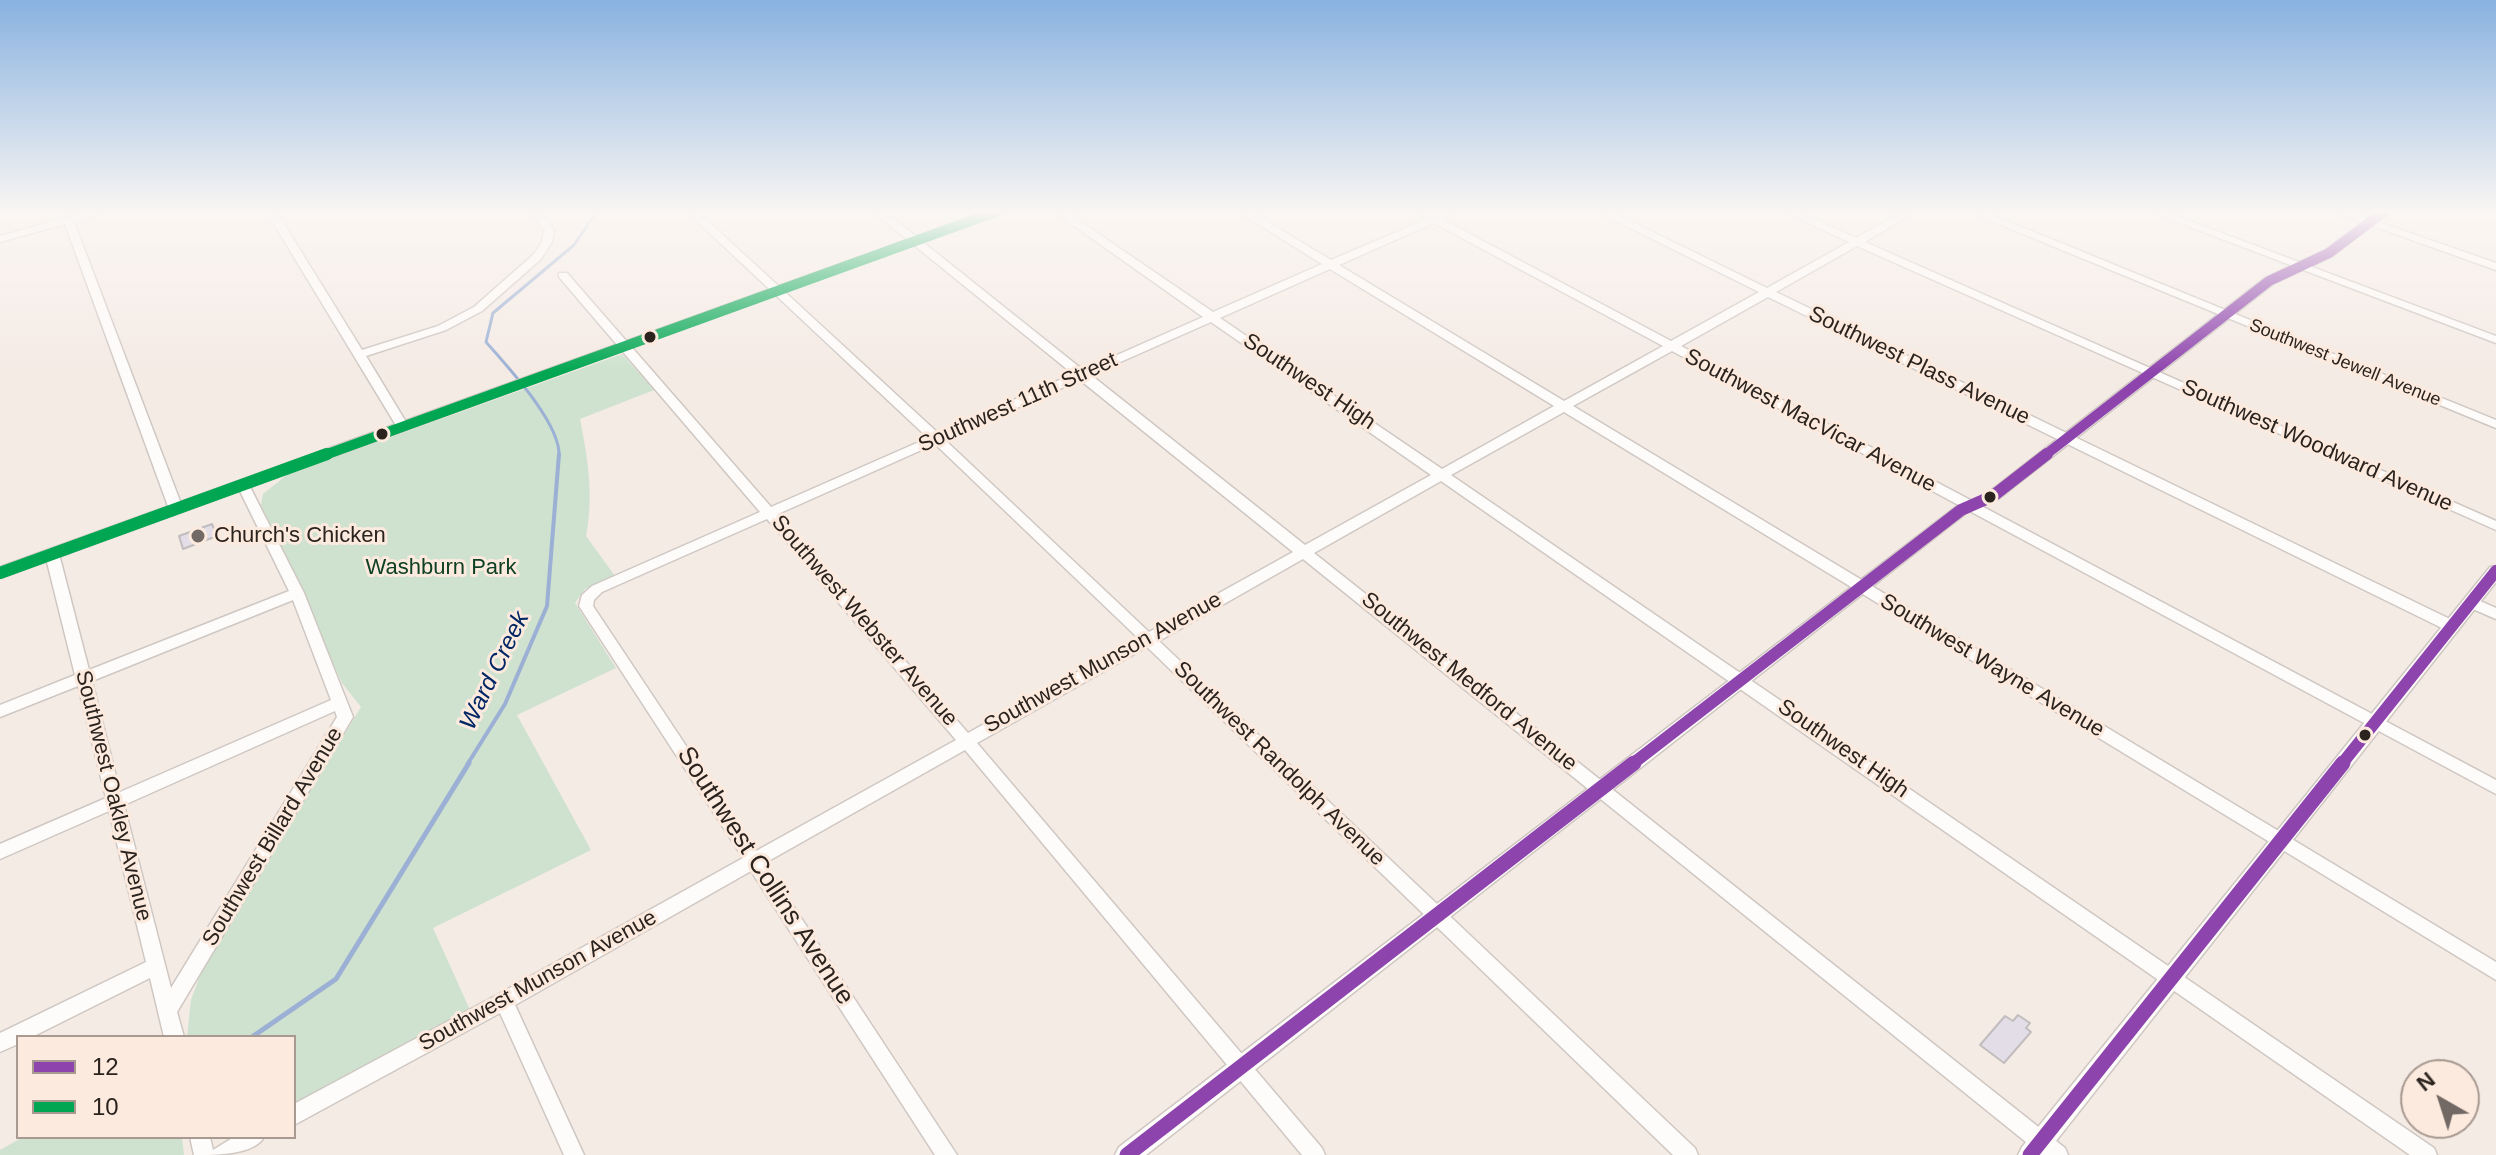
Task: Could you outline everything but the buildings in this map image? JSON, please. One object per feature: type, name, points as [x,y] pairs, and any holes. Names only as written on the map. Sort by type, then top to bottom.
[{"type":"main road","points":[[0,573],[852,265]]},
{"type":"main road","points":[[1127,1155],[1862,586],[1969,507],[1993,496],[2269,281],[2304,265]]},
{"type":"main road","points":[[2034,1148],[2496,571]]},
{"type":"street","points":[[85,265],[176,509]]},
{"type":"street","points":[[304,265],[403,427]]},
{"type":"street","points":[[358,355],[442,328],[468,316],[526,265]]},
{"type":"street","name":"Southwest Randolph Avenue","points":[[749,265],[937,439],[1688,1155]]},
{"type":"street","name":"Southwest Medford Avenue","points":[[944,265],[1600,787],[2034,1148],[2058,1155]]},
{"type":"street","name":"Southwest High","points":[[1137,265],[2427,1155]]},
{"type":"street","name":"Southwest 11th Street","points":[[587,598],[597,589],[1332,265]]},
{"type":"street","name":"Southwest Wayne Avenue","points":[[1332,265],[2496,972]]},
{"type":"street","name":"Southwest MacVicar Avenue","points":[[1519,265],[2496,788]]},
{"type":"street","name":"Southwest Plass Avenue","points":[[1711,265],[2451,626]]},
{"type":"street","name":"Southwest Munson Avenue","points":[[296,1114],[504,1001],[965,740],[1818,265]]},
{"type":"street","name":"Southwest Woodward Avenue","points":[[1909,265],[2496,526]]},
{"type":"street","name":"Southwest Jewell Avenue","points":[[2103,265],[2496,424]]},
{"type":"street","points":[[2294,265],[2496,340]]},
{"type":"street","name":"Southwest Webster Avenue","points":[[563,275],[965,740],[1315,1155]]},
{"type":"street","name":"Southwest Billard Avenue","points":[[168,1010],[343,724],[346,711],[297,593],[243,485]]},
{"type":"street","name":"Southwest Oakley Avenue","points":[[52,554],[174,1035]]},
{"type":"street","points":[[0,711],[297,593]]},
{"type":"street","name":"Southwest Collins Avenue","points":[[587,598],[586,606],[947,1155]]},
{"type":"street","points":[[2471,602],[2496,614]]},
{"type":"street","points":[[0,852],[341,702]]},
{"type":"street","points":[[16,1035],[157,966]]},
{"type":"street","points":[[504,1001],[574,1155]]},
{"type":"street","points":[[221,1155],[250,1139]]},
{"type":"green space","name":"Washburn Park","points":[[622,354],[654,390],[580,419],[589,478],[590,506],[586,536],[615,576],[585,589],[575,603],[616,668],[517,715],[591,850],[433,928],[470,1010],[296,1105],[296,1035],[187,1035],[191,1000],[201,973],[361,707],[342,683],[261,505],[263,494],[288,474]]},
{"type":"green space","points":[[19,1139],[182,1139],[184,1155],[0,1155],[0,1150]]},
{"type":"waterway","name":"Ward Creek","points":[[550,265],[493,313],[486,342],[543,412],[552,428],[559,455]]},
{"type":"waterway","name":"Ward Creek","points":[[467,765],[505,704],[547,606],[559,455]]},
{"type":"waterway","name":"Ward Creek","points":[[255,1035],[336,979],[469,763]]},
{"type":"transit line","name":"10","points":[[0,573],[849,265]]},
{"type":"transit line","name":"12","points":[[1127,1155],[1961,510],[1993,496],[2269,281],[2304,265]]},
{"type":"transit line","name":"12","points":[[2030,1155],[2496,571]]},
{"type":"place","name":"Church's Chicken","points":[[198,536]]}]
